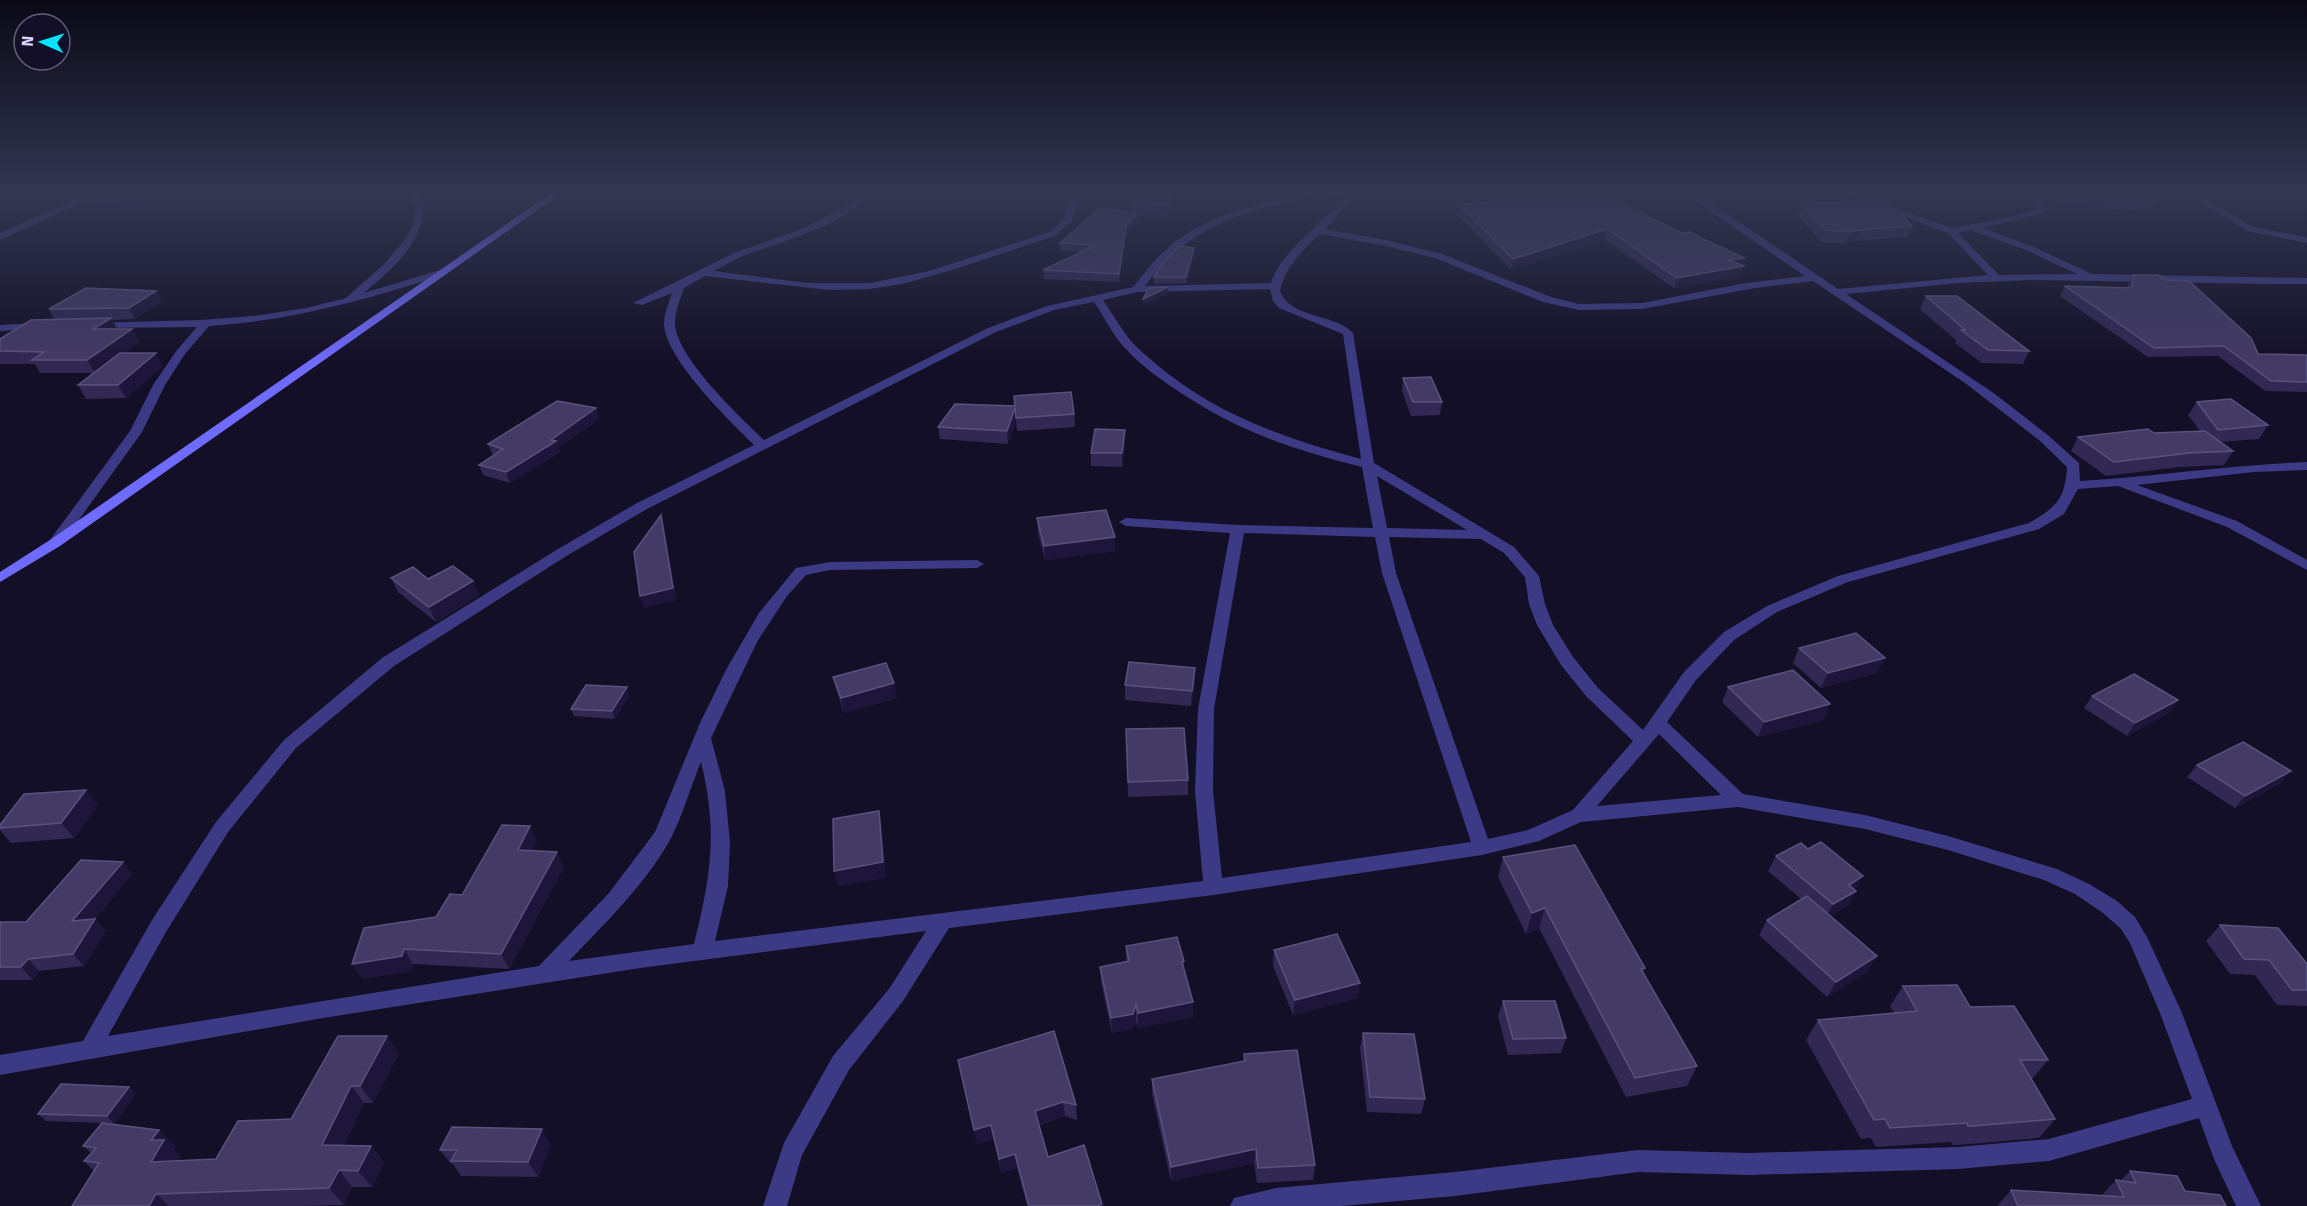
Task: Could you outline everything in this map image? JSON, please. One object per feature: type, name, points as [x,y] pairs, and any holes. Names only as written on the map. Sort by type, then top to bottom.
[{"type":"street","points":[[349,301],[402,250]]},
{"type":"street","points":[[0,578],[55,543],[474,250]]},
{"type":"street","points":[[638,303],[679,286],[750,250]]},
{"type":"street","points":[[705,273],[830,286],[868,286],[922,276],[1002,250]]},
{"type":"street","points":[[1137,290],[1162,257],[1170,250]]},
{"type":"street","points":[[1297,250],[1289,259],[1274,286],[1275,296],[1283,306],[1339,326],[1348,333],[1368,465],[1389,573],[1482,848]]},
{"type":"street","points":[[1416,250],[1446,258],[1553,302],[1600,309],[1653,304],[1750,285],[1814,278]]},
{"type":"street","points":[[1579,814],[1658,723],[1690,676],[1729,636],[1772,609],[1843,579],[2034,526],[2059,511],[2073,485],[2074,466],[2060,451],[1961,375],[1775,250]]},
{"type":"street","points":[[1969,250],[1997,279]]},
{"type":"street","points":[[2034,250],[2092,278]]},
{"type":"street","points":[[80,325],[206,322],[278,316],[349,301],[443,272]]},
{"type":"street","points":[[1836,292],[1997,279],[2307,280]]},
{"type":"street","points":[[679,286],[669,325],[675,344],[721,405],[763,446]]},
{"type":"street","points":[[90,1049],[159,926],[222,827],[290,744],[388,662],[563,552],[642,506],[992,330],[1051,308],[1137,290],[1274,286]]},
{"type":"street","points":[[1096,297],[1128,345],[1166,378],[1214,409],[1258,431],[1297,446],[1368,465],[1509,550],[1532,576],[1537,604],[1545,625],[1567,661],[1592,692],[1644,740]]},
{"type":"street","points":[[55,543],[136,432],[159,385],[181,352],[206,322]]},
{"type":"street","points":[[0,328],[49,326]]},
{"type":"street","points":[[2073,485],[2118,483],[2254,468],[2307,465]]},
{"type":"street","points":[[2118,483],[2232,524],[2307,566]]},
{"type":"street","points":[[1126,522],[1238,529],[1484,535]]},
{"type":"street","points":[[1213,887],[1204,791],[1206,709],[1238,529]]},
{"type":"street","points":[[545,974],[646,864],[673,815],[686,778],[739,660],[780,597],[801,571],[830,566],[977,564]]},
{"type":"street","points":[[1658,723],[1738,800]]},
{"type":"street","points":[[703,740],[721,816],[719,879],[703,950]]},
{"type":"street","points":[[0,1065],[545,974],[703,950],[1213,887],[1482,848],[1532,836],[1579,814],[1738,800],[1865,822],[1948,843],[2050,874],[2082,889],[2110,907],[2128,923],[2138,939],[2171,1013],[2222,1151],[2249,1206]]},
{"type":"street","points":[[775,1206],[792,1151],[841,1063],[896,995],[944,920]]},
{"type":"street","points":[[1242,1206],[1276,1200],[1455,1184],[1638,1161],[1749,1164],[1958,1158],[2049,1150],[2205,1106]]},
{"type":"building","points":[[1085,250],[1122,250],[1119,274],[1043,270]]},
{"type":"building","points":[[1175,250],[1193,250],[1186,277],[1154,277],[1164,261]]},
{"type":"building","points":[[1504,250],[1540,250],[1513,259]]},
{"type":"building","points":[[1637,250],[1728,250],[1744,258],[1729,260],[1744,266],[1677,278]]},
{"type":"building","points":[[2133,275],[2158,275],[2167,280],[2189,281],[2251,338],[2258,354],[2307,355],[2307,382],[2271,381],[2224,346],[2154,348],[2065,286],[2132,288]]},
{"type":"building","points":[[1168,287],[1143,299],[1149,288]]},
{"type":"building","points":[[86,288],[156,291],[129,308],[49,309]]},
{"type":"building","points":[[1926,296],[1957,296],[2029,351],[1988,350],[1961,330],[1965,330]]},
{"type":"building","points":[[111,318],[93,329],[132,329],[87,360],[32,360],[44,352],[0,351],[0,339],[31,320]]},
{"type":"building","points":[[120,353],[156,353],[118,385],[78,385]]},
{"type":"building","points":[[1431,377],[1442,402],[1413,402],[1403,378]]},
{"type":"building","points":[[1071,392],[1074,414],[1016,418],[1015,408],[1007,431],[938,427],[955,404],[1015,406],[1014,396]]},
{"type":"building","points":[[2231,399],[2268,425],[2218,430],[2197,402]]},
{"type":"building","points":[[557,401],[596,408],[551,440],[556,441],[506,472],[479,465],[503,449],[488,444]]},
{"type":"building","points":[[1095,429],[1125,430],[1122,453],[1091,453]]},
{"type":"building","points":[[2148,429],[2154,433],[2205,431],[2233,451],[2189,453],[2114,462],[2078,437]]},
{"type":"building","points":[[1106,510],[1115,537],[1044,546],[1037,518]]},
{"type":"building","points":[[661,515],[673,588],[640,596],[634,552]]},
{"type":"building","points":[[453,566],[473,581],[429,607],[391,578],[413,567],[428,579]]},
{"type":"building","points":[[1856,633],[1885,658],[1828,673],[1799,648]]},
{"type":"building","points":[[1129,662],[1195,668],[1192,691],[1125,685]]},
{"type":"building","points":[[886,663],[894,683],[841,698],[833,677]]},
{"type":"building","points":[[1793,670],[1830,704],[1764,722],[1728,687]]},
{"type":"building","points":[[2134,674],[2178,700],[2135,723],[2092,696]]},
{"type":"building","points":[[586,685],[627,687],[612,711],[571,709]]},
{"type":"building","points":[[1184,728],[1188,780],[1128,782],[1126,729]]},
{"type":"building","points":[[2243,742],[2291,771],[2245,796],[2197,765]]},
{"type":"building","points":[[86,790],[61,823],[0,828],[24,794]]},
{"type":"building","points":[[879,811],[883,862],[834,871],[833,819]]},
{"type":"building","points":[[502,825],[530,826],[518,850],[557,852],[501,954],[404,949],[402,956],[352,964],[364,928],[436,917],[450,894],[462,895]]},
{"type":"building","points":[[1821,842],[1863,876],[1849,885],[1856,891],[1833,904],[1776,856],[1801,843],[1808,849]]},
{"type":"building","points":[[1575,845],[1645,968],[1641,969],[1697,1066],[1635,1078],[1545,908],[1532,913],[1503,857]]},
{"type":"building","points":[[81,860],[123,862],[72,921],[95,919],[73,954],[28,959],[21,967],[0,967],[0,922],[26,922]]},
{"type":"building","points":[[1807,896],[1877,956],[1836,982],[1767,920]]},
{"type":"building","points":[[2220,925],[2278,928],[2307,964],[2307,990],[2292,990],[2269,960],[2244,959]]},
{"type":"building","points":[[1337,934],[1360,983],[1295,1000],[1274,950]]},
{"type":"building","points":[[1177,937],[1193,1002],[1138,1013],[1136,1005],[1133,1014],[1111,1018],[1100,967],[1129,961],[1126,946]]},
{"type":"building","points":[[1957,985],[1970,1007],[2014,1006],[2048,1060],[2020,1060],[2055,1119],[1973,1126],[1968,1126],[1967,1123],[1890,1128],[1885,1119],[1874,1120],[1818,1020],[1917,1011],[1903,986]]},
{"type":"building","points":[[1503,1001],[1555,1001],[1566,1038],[1513,1039]]},
{"type":"building","points":[[1054,1031],[1076,1105],[1063,1102],[1035,1111],[1048,1157],[1084,1145],[1102,1204],[1096,1206],[1029,1206],[1015,1154],[999,1159],[991,1125],[974,1130],[958,1060]]},
{"type":"building","points":[[1363,1033],[1414,1034],[1425,1099],[1370,1097]]},
{"type":"building","points":[[338,1036],[387,1036],[360,1086],[351,1086],[322,1145],[371,1146],[358,1171],[339,1170],[329,1188],[156,1194],[149,1206],[72,1206],[99,1163],[84,1161],[96,1148],[83,1146],[102,1123],[159,1130],[151,1140],[164,1140],[151,1162],[216,1159],[238,1121],[291,1119]]},
{"type":"building","points":[[1297,1050],[1315,1165],[1258,1168],[1256,1149],[1171,1167],[1152,1079],[1245,1061],[1244,1054]]},
{"type":"building","points":[[61,1084],[129,1087],[107,1116],[38,1114]]},
{"type":"building","points":[[452,1127],[542,1129],[528,1162],[451,1161],[457,1150],[440,1150]]},
{"type":"building","points":[[2130,1171],[2177,1176],[2185,1191],[2220,1195],[2226,1206],[2018,1206],[2011,1190],[2124,1197],[2116,1180],[2136,1183]]}]
